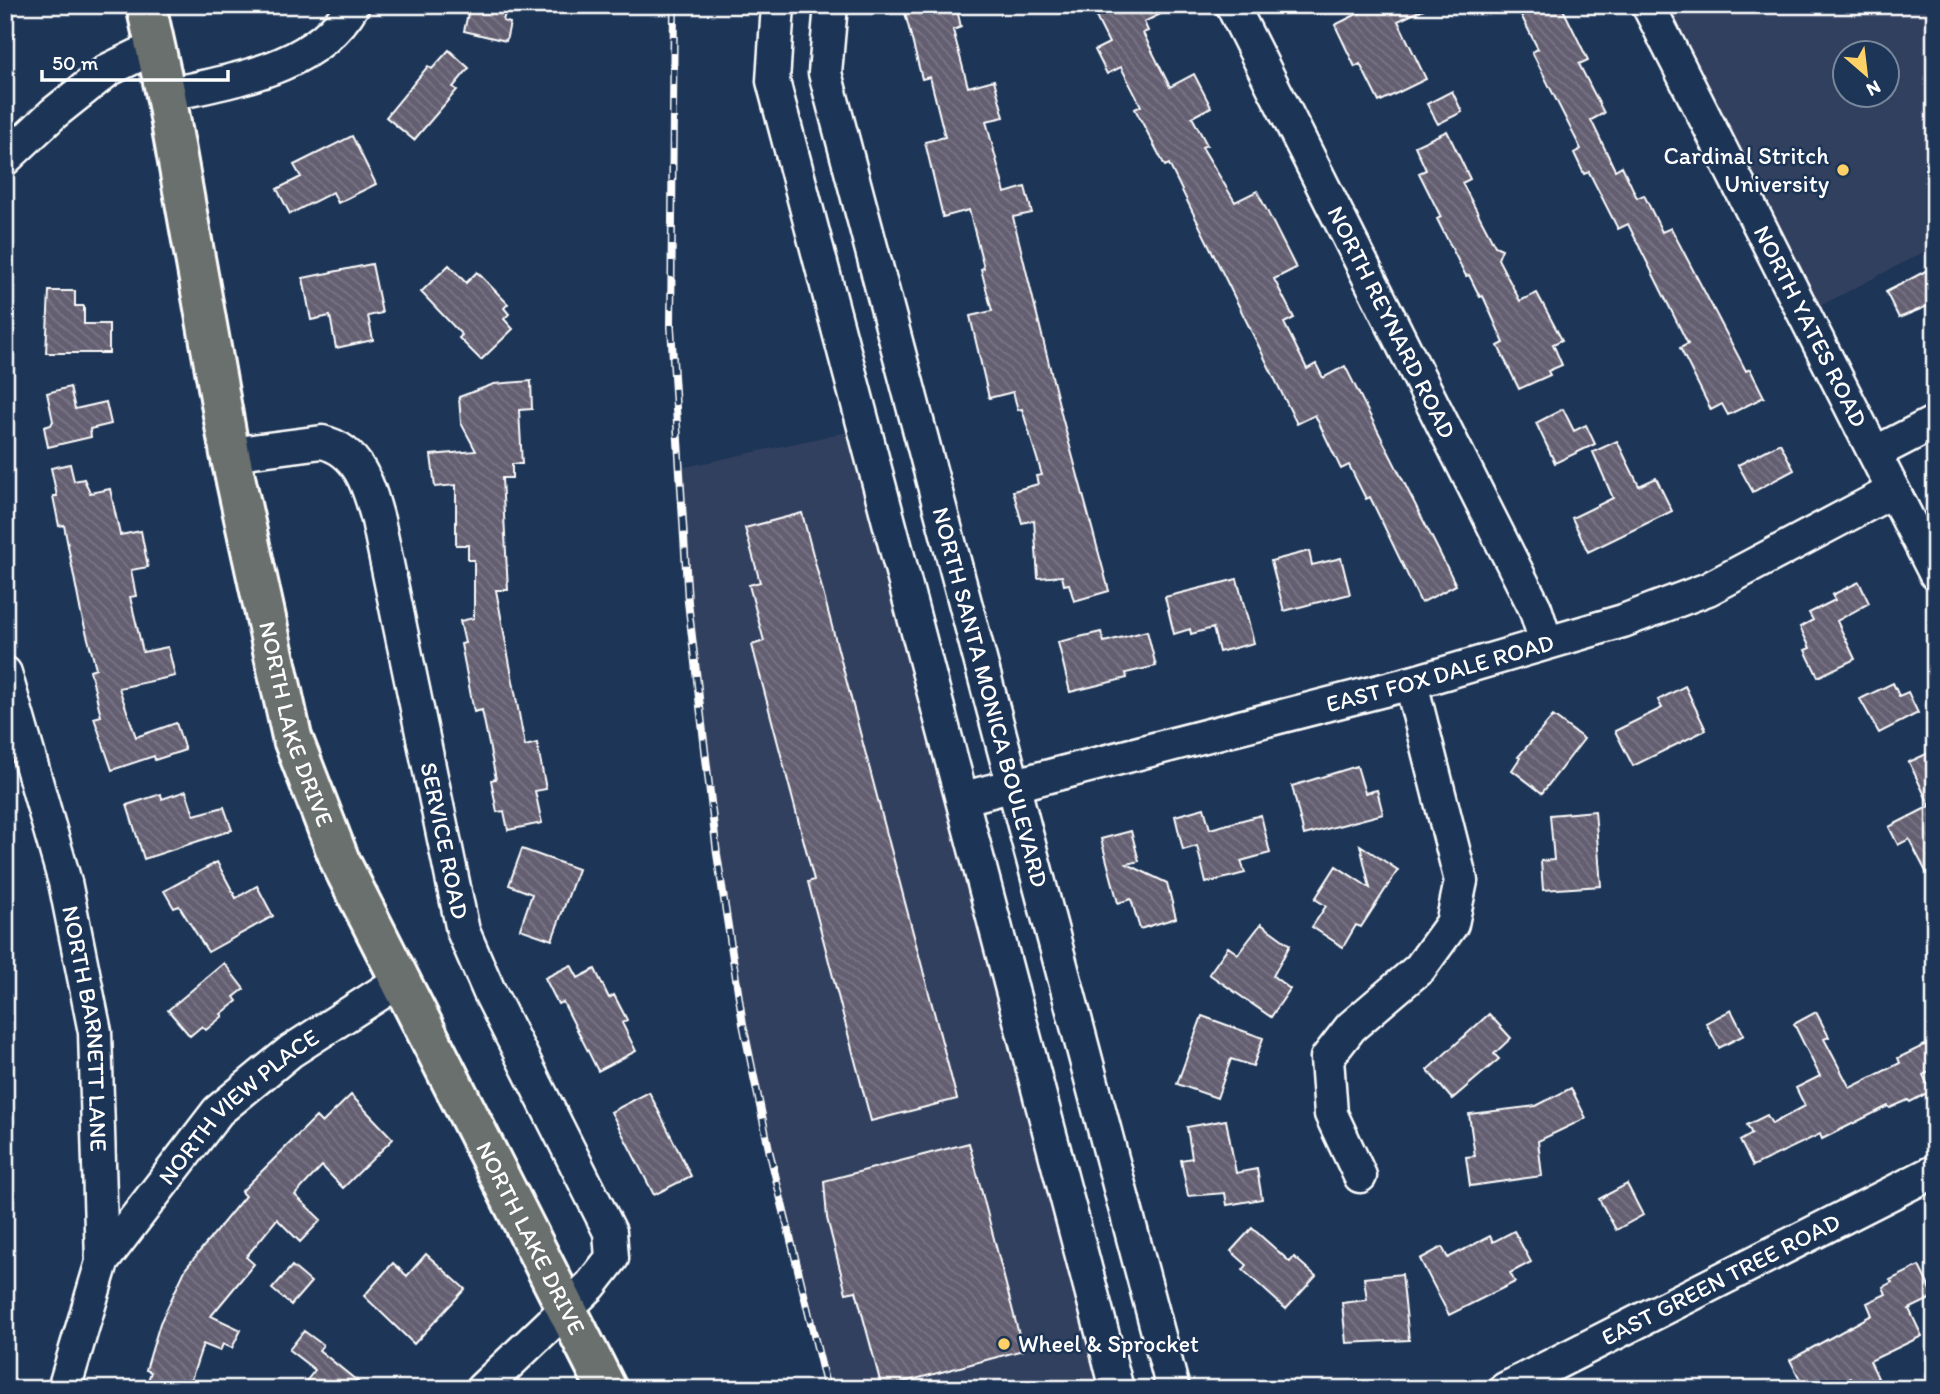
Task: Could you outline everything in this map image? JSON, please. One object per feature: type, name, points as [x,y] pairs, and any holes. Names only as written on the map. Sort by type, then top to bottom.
[{"type":"main road","name":"NORTH LAKE DRIVE","points":[[146,5],[166,95],[230,454],[292,737],[341,861],[607,1389]]},
{"type":"street","points":[[166,95],[248,76],[293,60],[325,38],[353,5]]},
{"type":"street","name":"NORTH SANTA MONICA BOULEVARD","points":[[778,5],[773,81],[964,798],[1117,1389]]},
{"type":"street","name":"NORTH SANTA MONICA BOULEVARD","points":[[831,5],[825,73],[1173,1389]]},
{"type":"street","name":"NORTH REYNARD ROAD","points":[[1232,5],[1535,608],[1546,642]]},
{"type":"street","name":"NORTH YATES ROAD","points":[[1648,5],[1935,573]]},
{"type":"street","points":[[5,159],[54,113],[108,70],[155,47]]},
{"type":"street","points":[[1875,453],[1935,422]]},
{"type":"street","name":"SERVICE ROAD","points":[[230,454],[322,442],[335,444],[348,454],[367,485],[378,520],[463,931],[489,991],[610,1233],[612,1258],[591,1285],[566,1309]]},
{"type":"street","name":"EAST FOX DALE ROAD","points":[[964,798],[1012,783],[1410,683],[1623,621],[1708,589],[1893,491]]},
{"type":"street","name":"NORTH BARNETT LANE","points":[[5,673],[65,882],[95,1032],[102,1262],[64,1389]]},
{"type":"street","points":[[1360,1176],[1331,1114],[1327,1058],[1351,1027],[1420,968],[1452,924],[1461,881],[1410,683]]},
{"type":"street","name":"NORTH VIEW PLACE","points":[[102,1262],[218,1111],[291,1051],[401,980]]},
{"type":"street","name":"EAST GREEN TREE ROAD","points":[[1505,1389],[1935,1171]]},
{"type":"street","points":[[482,1389],[566,1309]]},
{"type":"shaded area","name":"Cardinal Stritch University","points":[[1668,5],[1935,5],[1935,246],[1820,306]]},
{"type":"shaded area","points":[[865,428],[1117,1389],[827,1389],[770,1154],[743,1024],[717,854],[688,602],[681,468]]},
{"type":"building","points":[[470,5],[507,5],[503,21],[510,23],[506,41],[464,31]]},
{"type":"building","points":[[903,5],[956,5],[961,27],[953,30],[968,87],[994,80],[1004,117],[986,121],[1005,193],[1025,187],[1032,213],[1013,217],[1062,417],[1109,591],[1074,601],[1069,584],[1064,585],[1062,576],[1038,578],[1034,520],[1022,523],[1013,491],[1038,484],[1036,476],[1042,475],[1022,409],[1018,410],[1013,392],[989,398],[970,316],[992,311],[981,269],[984,268],[969,210],[943,217],[925,142],[945,137],[930,77],[922,79]]},
{"type":"building","points":[[1105,5],[1179,5],[1144,22],[1148,31],[1143,33],[1170,87],[1194,74],[1211,107],[1192,117],[1207,145],[1202,147],[1235,202],[1257,191],[1296,268],[1274,279],[1294,318],[1284,323],[1307,369],[1316,364],[1323,378],[1345,366],[1456,585],[1421,603],[1370,497],[1366,499],[1349,465],[1341,469],[1315,415],[1297,424],[1169,164],[1165,166],[1135,109],[1141,106],[1121,67],[1107,74],[1095,50],[1109,43],[1093,11]]},
{"type":"building","points":[[1375,5],[1432,5],[1398,21],[1426,79],[1379,102],[1360,64],[1355,67],[1335,25]]},
{"type":"building","points":[[1516,5],[1561,5],[1588,60],[1579,64],[1604,113],[1591,120],[1615,170],[1622,166],[1637,198],[1644,195],[1662,232],[1671,228],[1746,371],[1750,369],[1764,397],[1728,415],[1722,404],[1711,410],[1680,348],[1688,344],[1628,224],[1618,229],[1589,172],[1584,174],[1574,153],[1581,149],[1532,52],[1538,49]]},
{"type":"building","points":[[449,50],[469,68],[453,87],[457,90],[414,140],[386,117],[428,66],[432,69]]},
{"type":"building","points":[[1452,91],[1462,112],[1438,124],[1427,104]]},
{"type":"building","points":[[1447,131],[1470,179],[1462,183],[1495,246],[1502,249],[1498,259],[1520,301],[1537,293],[1562,340],[1553,344],[1562,365],[1548,371],[1550,375],[1519,389],[1498,346],[1504,343],[1483,296],[1480,297],[1469,275],[1466,276],[1437,219],[1441,217],[1419,173],[1426,170],[1415,146]]},
{"type":"building","points":[[352,136],[376,184],[338,203],[333,192],[290,214],[277,189],[301,177],[294,165]]},
{"type":"building","points":[[372,264],[382,313],[368,316],[373,340],[336,348],[330,316],[311,320],[303,278]]},
{"type":"building","points":[[449,265],[466,283],[477,272],[508,304],[504,308],[509,314],[504,319],[513,329],[481,360],[459,338],[462,335],[421,292]]},
{"type":"building","points":[[1935,266],[1935,303],[1899,318],[1886,292]]},
{"type":"building","points":[[49,291],[75,291],[75,306],[84,306],[84,324],[109,324],[109,353],[46,353]]},
{"type":"building","points":[[531,381],[532,409],[519,410],[522,464],[512,464],[512,478],[502,478],[508,590],[496,590],[525,746],[537,743],[546,789],[535,791],[542,823],[508,830],[504,811],[497,812],[491,780],[496,779],[482,710],[474,712],[461,644],[465,643],[460,621],[474,618],[474,560],[468,560],[468,545],[456,545],[456,485],[435,487],[431,455],[476,451],[461,423],[459,397],[494,384]]},
{"type":"building","points":[[70,387],[75,409],[106,402],[111,424],[90,429],[91,437],[48,447],[44,427],[51,425],[53,421],[47,393]]},
{"type":"building","points":[[1563,409],[1574,431],[1586,425],[1595,444],[1555,463],[1536,423]]},
{"type":"building","points":[[1617,441],[1639,486],[1656,478],[1672,511],[1588,552],[1572,518],[1613,498],[1593,452]]},
{"type":"building","points":[[1780,443],[1794,470],[1753,492],[1738,465]]},
{"type":"building","points":[[70,464],[74,481],[84,479],[90,493],[110,489],[120,535],[141,531],[148,567],[131,570],[136,596],[130,597],[143,652],[168,647],[175,676],[119,688],[136,737],[176,723],[185,750],[155,760],[154,756],[112,770],[94,718],[101,716],[90,670],[96,668],[81,613],[64,525],[59,526],[53,496],[57,496],[51,468]]},
{"type":"building","points":[[802,513],[957,1099],[871,1121],[808,882],[814,880],[752,645],[764,641],[749,585],[760,582],[745,528]]},
{"type":"building","points":[[1309,551],[1312,565],[1341,558],[1350,594],[1284,611],[1271,561]]},
{"type":"building","points":[[1237,579],[1254,643],[1219,652],[1213,628],[1191,634],[1190,629],[1174,634],[1165,597]]},
{"type":"building","points":[[1859,582],[1869,603],[1837,621],[1855,659],[1818,677],[1805,650],[1810,648],[1800,627],[1813,620],[1809,613],[1835,600],[1832,595]]},
{"type":"building","points":[[1147,631],[1156,666],[1126,673],[1127,678],[1070,692],[1058,642],[1101,632],[1104,642]]},
{"type":"building","points":[[1893,683],[1899,696],[1908,692],[1918,713],[1879,733],[1860,699]]},
{"type":"building","points":[[1685,686],[1706,730],[1633,766],[1615,731],[1662,708],[1658,700]]},
{"type":"building","points":[[1553,716],[1584,739],[1542,793],[1512,770],[1520,758],[1518,757]]},
{"type":"building","points":[[1935,750],[1935,889],[1909,839],[1898,845],[1889,827],[1930,806],[1909,762]]},
{"type":"building","points":[[1357,766],[1365,793],[1377,790],[1383,814],[1304,835],[1292,786]]},
{"type":"building","points":[[186,791],[194,815],[224,807],[232,830],[144,859],[127,805],[161,794],[162,799]]},
{"type":"building","points":[[1204,808],[1210,829],[1261,815],[1270,853],[1241,861],[1245,873],[1206,883],[1197,846],[1183,850],[1175,816]]},
{"type":"building","points":[[1595,811],[1601,886],[1543,890],[1541,861],[1554,860],[1550,815]]},
{"type":"building","points":[[1131,831],[1139,861],[1127,864],[1167,883],[1176,918],[1140,929],[1131,899],[1118,903],[1101,839]]},
{"type":"building","points":[[1360,845],[1398,870],[1361,927],[1356,925],[1343,947],[1312,927],[1326,906],[1315,899],[1336,866],[1370,888]]},
{"type":"building","points":[[522,849],[578,869],[552,940],[520,929],[532,894],[509,885]]},
{"type":"building","points":[[217,862],[236,898],[257,886],[273,916],[208,952],[179,906],[174,908],[164,891]]},
{"type":"building","points":[[1261,924],[1290,945],[1273,976],[1290,989],[1271,1017],[1209,974],[1228,947],[1238,954]]},
{"type":"building","points":[[224,963],[244,989],[234,997],[237,1001],[221,1014],[223,1016],[206,1030],[202,1026],[190,1036],[168,1010]]},
{"type":"building","points":[[571,965],[578,978],[595,969],[609,998],[614,995],[627,1020],[622,1023],[636,1051],[598,1071],[563,1002],[558,1004],[545,978]]},
{"type":"building","points":[[1731,1010],[1744,1035],[1719,1048],[1706,1023]]},
{"type":"building","points":[[1816,1012],[1829,1037],[1824,1039],[1850,1088],[1900,1063],[1898,1058],[1935,1040],[1935,1069],[1923,1075],[1931,1091],[1910,1102],[1908,1100],[1890,1108],[1888,1106],[1822,1139],[1820,1134],[1753,1166],[1740,1141],[1752,1134],[1747,1125],[1767,1115],[1772,1124],[1805,1106],[1796,1088],[1820,1076],[1794,1024]]},
{"type":"building","points":[[1489,1014],[1511,1038],[1494,1054],[1499,1059],[1452,1099],[1427,1070]]},
{"type":"building","points":[[1202,1016],[1263,1038],[1253,1066],[1231,1059],[1217,1098],[1177,1084]]},
{"type":"building","points":[[1571,1088],[1586,1118],[1538,1141],[1542,1176],[1470,1186],[1466,1157],[1475,1156],[1469,1114],[1536,1106]]},
{"type":"building","points":[[649,1092],[691,1176],[654,1195],[611,1112]]},
{"type":"building","points":[[351,1095],[393,1139],[343,1188],[322,1166],[295,1195],[321,1220],[300,1242],[277,1219],[246,1257],[254,1264],[211,1316],[241,1330],[232,1348],[223,1344],[220,1351],[203,1344],[188,1389],[145,1389],[151,1372],[146,1370],[160,1323],[186,1268],[245,1196],[241,1192],[316,1117],[322,1123]]},
{"type":"building","points":[[1226,1120],[1236,1173],[1257,1169],[1262,1199],[1227,1205],[1225,1193],[1188,1196],[1181,1160],[1192,1158],[1187,1127]]},
{"type":"building","points":[[969,1143],[1023,1350],[882,1388],[856,1291],[846,1293],[827,1218],[824,1181]]},
{"type":"building","points":[[1627,1184],[1643,1215],[1616,1230],[1599,1199]]},
{"type":"building","points":[[1252,1228],[1290,1262],[1294,1257],[1316,1276],[1286,1309],[1243,1270],[1247,1265],[1231,1251]]},
{"type":"building","points":[[1514,1231],[1531,1262],[1510,1273],[1515,1282],[1449,1315],[1420,1259],[1442,1247],[1448,1258],[1490,1236],[1493,1242]]},
{"type":"building","points":[[426,1254],[465,1289],[414,1344],[364,1296],[393,1263],[407,1276]]},
{"type":"building","points":[[292,1266],[311,1282],[291,1305],[272,1289]]},
{"type":"building","points":[[1919,1266],[1934,1297],[1909,1309],[1922,1336],[1870,1361],[1878,1378],[1857,1389],[1851,1378],[1830,1389],[1805,1389],[1790,1360],[1872,1315],[1867,1303],[1886,1294],[1883,1287],[1892,1282],[1890,1280]]},
{"type":"building","points":[[1402,1274],[1409,1340],[1346,1343],[1342,1303],[1367,1300],[1364,1278]]},
{"type":"building","points":[[304,1331],[323,1345],[319,1350],[367,1389],[300,1389],[315,1370],[289,1350]]},
{"type":"railway","points":[[674,5],[671,327],[688,602],[717,854],[743,1024],[770,1154],[827,1389]]},
{"type":"place","name":"Cardinal Stritch University","points":[[1843,170]]},
{"type":"place","name":"Wheel & Sprocket","points":[[1004,1344]]}]
